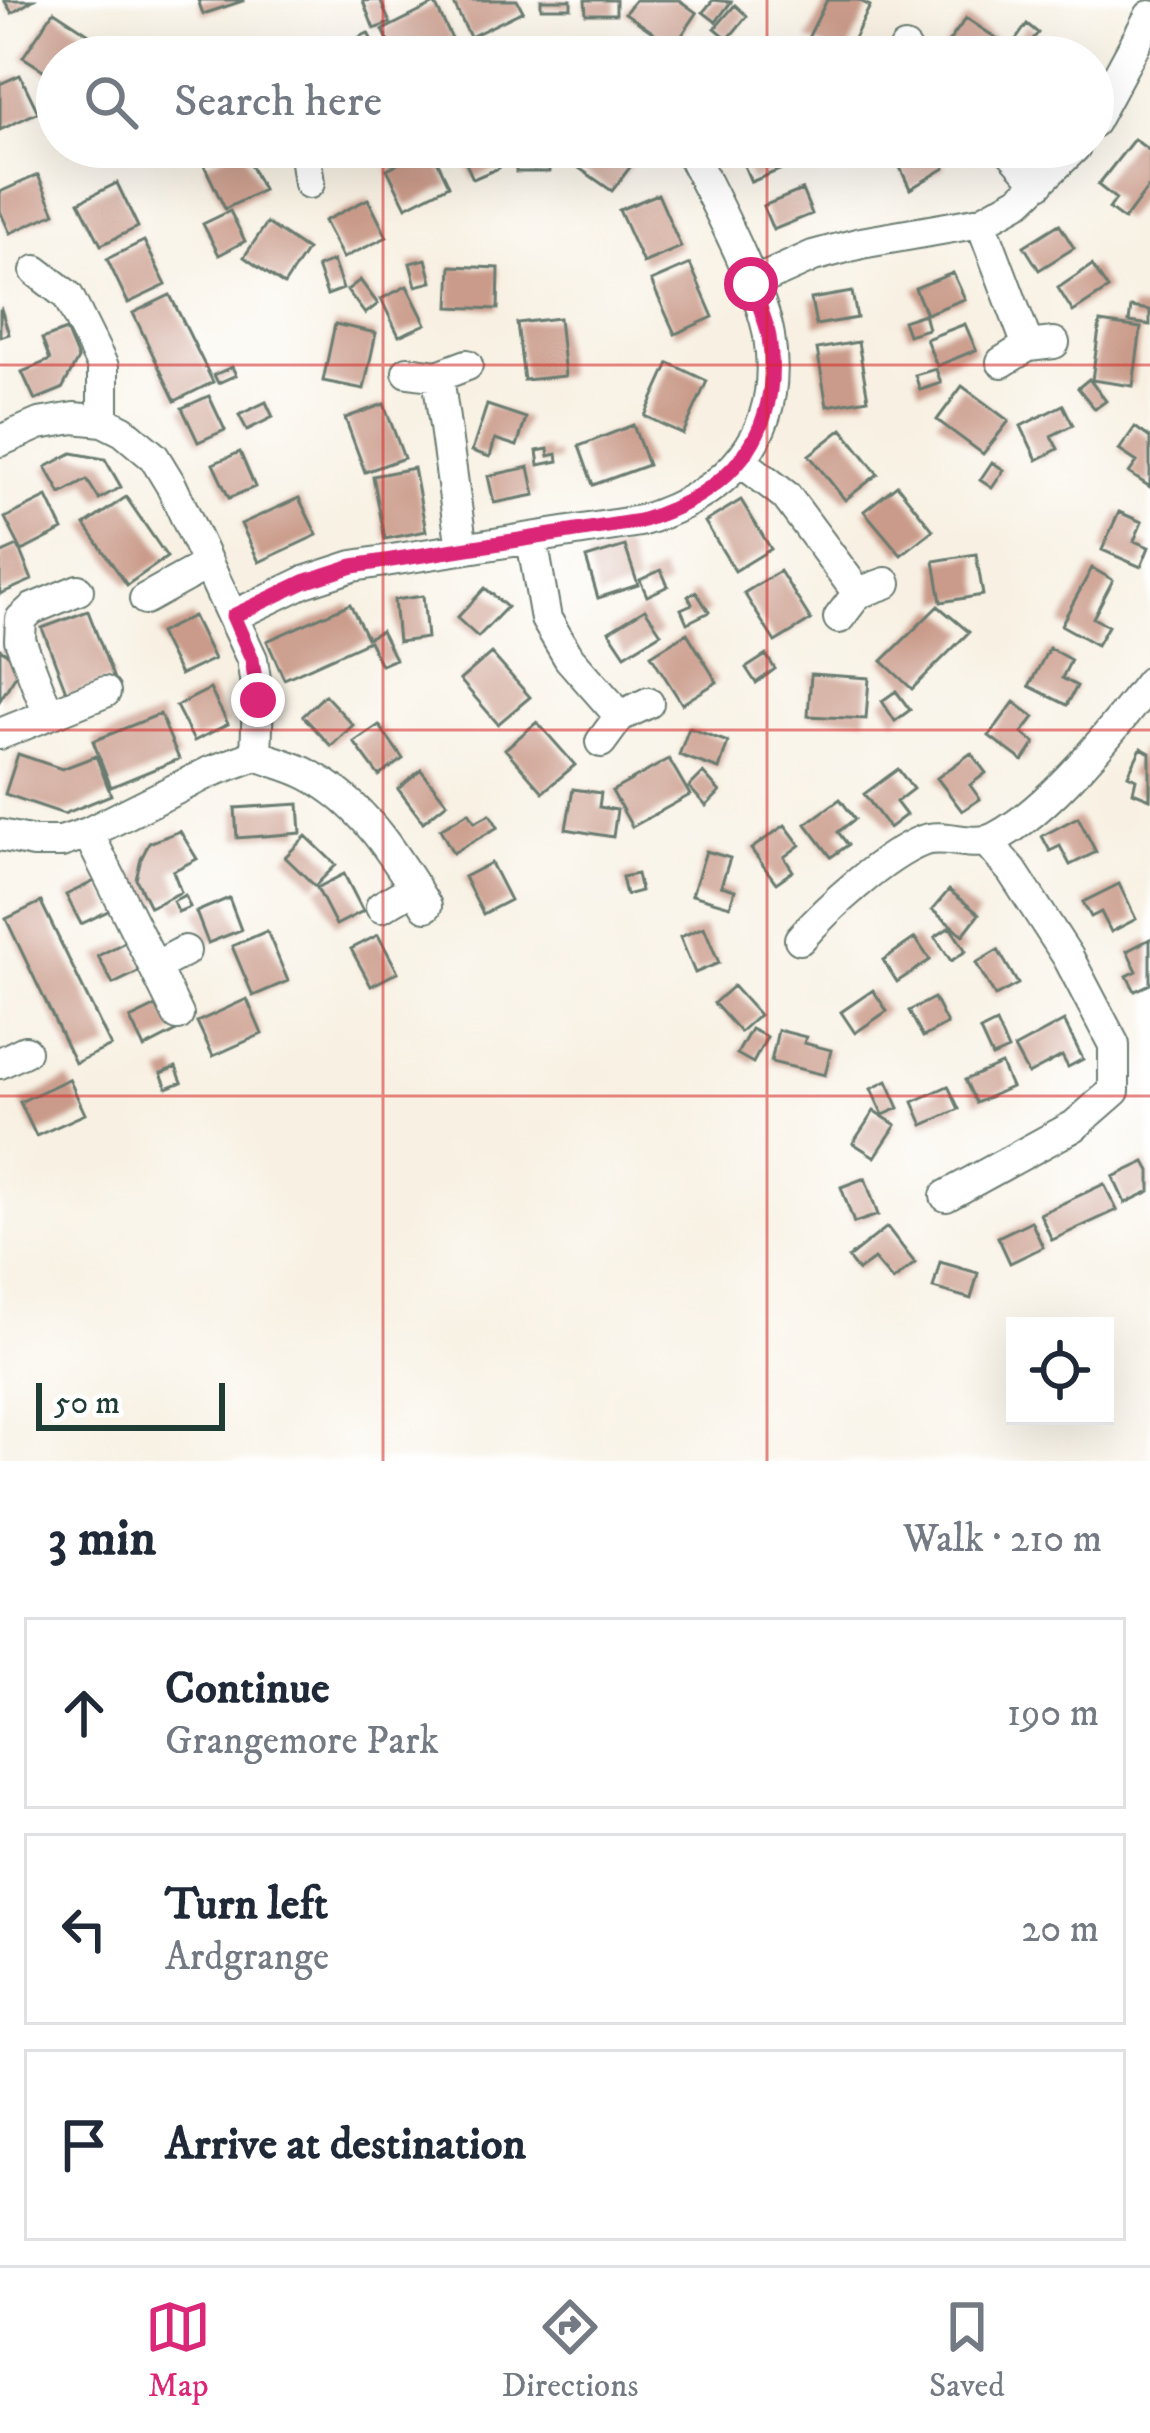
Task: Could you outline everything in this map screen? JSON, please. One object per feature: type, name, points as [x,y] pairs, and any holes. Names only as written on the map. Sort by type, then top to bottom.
[{"type":"street","points":[[1114,84],[1148,23]]},
{"type":"street","points":[[233,616],[304,582],[353,566],[640,521],[675,510],[708,492],[742,462],[765,415],[772,364],[769,331],[698,168]]},
{"type":"street","points":[[1026,168],[1039,183]]},
{"type":"street","points":[[751,284],[813,256],[861,243],[981,222],[1020,200],[1054,168]]},
{"type":"street","points":[[981,222],[1028,350]]},
{"type":"street","points":[[36,271],[68,296],[103,367],[103,421]]},
{"type":"street","points":[[438,371],[462,549]]},
{"type":"street","points":[[0,441],[39,424],[74,418],[103,421],[123,431],[154,458],[252,659],[258,700],[256,755]]},
{"type":"street","points":[[742,462],[786,496],[861,598]]},
{"type":"street","points":[[532,540],[546,619],[569,658],[634,710],[601,742]]},
{"type":"street","points":[[145,599],[208,564]]},
{"type":"street","points":[[48,713],[20,640],[21,619],[32,609],[78,590]]},
{"type":"street","points":[[800,939],[854,887],[925,840],[987,842],[1016,826],[1115,728],[1150,682]]},
{"type":"street","points":[[0,734],[105,692]]},
{"type":"street","points":[[0,835],[61,842],[88,833],[150,798],[256,755],[310,775],[361,813],[420,897],[381,907]]},
{"type":"street","points":[[88,833],[178,1015]]},
{"type":"street","points":[[946,1196],[1074,1126],[1114,1091],[1114,1046],[1068,957],[1012,871],[987,842]]},
{"type":"street","points":[[154,967],[185,951]]},
{"type":"building","points":[[4,0],[33,0],[12,13]]},
{"type":"building","points":[[198,0],[243,0],[243,1],[203,14]]},
{"type":"building","points":[[380,0],[390,23],[374,29],[363,1]]},
{"type":"building","points":[[452,0],[517,0],[523,11],[470,36]]},
{"type":"building","points":[[541,0],[571,0],[571,8],[541,8]]},
{"type":"building","points":[[585,0],[616,0],[616,14],[586,14]]},
{"type":"building","points":[[635,0],[679,0],[697,13],[681,36],[658,36],[625,13]]},
{"type":"building","points":[[713,0],[731,2],[716,22],[703,12]]},
{"type":"building","points":[[827,0],[858,0],[870,6],[855,36],[809,36]]},
{"type":"building","points":[[435,4],[451,36],[386,36],[383,30]]},
{"type":"building","points":[[735,5],[747,16],[730,36],[715,28]]},
{"type":"building","points":[[54,11],[89,34],[88,36],[37,36]]},
{"type":"building","points":[[966,18],[993,36],[953,36]]},
{"type":"building","points":[[1027,24],[1038,33],[1036,36],[1019,36]]},
{"type":"building","points":[[36,38],[36,65],[23,57]]},
{"type":"building","points":[[20,75],[36,113],[0,130],[0,84]]},
{"type":"building","points":[[1134,139],[1150,151],[1150,185],[1124,220],[1109,209],[1116,199],[1098,185]]},
{"type":"building","points":[[205,168],[252,168],[263,190],[225,209]]},
{"type":"building","points":[[441,168],[449,185],[406,207],[387,169]]},
{"type":"building","points":[[468,168],[499,168],[473,179]]},
{"type":"building","points":[[516,168],[549,168],[549,172],[516,172]]},
{"type":"building","points":[[579,168],[629,168],[612,191]]},
{"type":"building","points":[[745,168],[784,168],[751,182]]},
{"type":"building","points":[[900,168],[945,168],[910,189]]},
{"type":"building","points":[[38,175],[55,213],[10,233],[0,211],[0,192]]},
{"type":"building","points":[[117,183],[138,227],[101,245],[79,202]]},
{"type":"building","points":[[802,190],[812,214],[773,230],[763,206]]},
{"type":"building","points":[[658,194],[681,247],[643,263],[619,210]]},
{"type":"building","points":[[368,199],[387,237],[343,258],[324,221]]},
{"type":"building","points":[[230,211],[245,241],[219,255],[203,224]]},
{"type":"building","points":[[267,223],[307,250],[284,285],[244,257]]},
{"type":"building","points":[[1059,224],[1074,248],[1039,270],[1024,246]]},
{"type":"building","points":[[144,241],[166,285],[128,303],[107,259]]},
{"type":"building","points":[[426,259],[432,282],[416,286],[410,263]]},
{"type":"building","points":[[333,261],[343,289],[327,295],[317,267]]},
{"type":"building","points":[[690,264],[713,317],[675,334],[651,281]]},
{"type":"building","points":[[1092,265],[1108,289],[1073,312],[1058,288]]},
{"type":"building","points":[[451,266],[499,268],[498,309],[449,307]]},
{"type":"building","points":[[953,273],[965,299],[926,314],[915,288]]},
{"type":"building","points":[[360,280],[378,304],[365,314],[347,290]]},
{"type":"building","points":[[407,286],[426,324],[399,336],[381,299]]},
{"type":"building","points":[[852,292],[857,318],[816,325],[811,299]]},
{"type":"building","points":[[170,295],[213,382],[175,401],[133,313]]},
{"type":"building","points":[[1131,307],[1150,310],[1150,325],[1129,322]]},
{"type":"building","points":[[0,310],[9,334],[0,337]]},
{"type":"building","points":[[924,314],[928,329],[908,335],[903,321]]},
{"type":"building","points":[[559,318],[565,376],[524,380],[517,323]]},
{"type":"building","points":[[1100,322],[1141,328],[1133,386],[1092,380]]},
{"type":"building","points":[[335,324],[376,333],[364,389],[323,381]]},
{"type":"building","points":[[965,324],[976,350],[937,366],[926,339]]},
{"type":"building","points":[[66,330],[78,359],[62,389],[35,400],[22,372],[50,360],[42,339]]},
{"type":"building","points":[[858,342],[868,399],[827,406],[817,349]]},
{"type":"building","points":[[669,363],[707,381],[683,434],[645,416]]},
{"type":"building","points":[[232,367],[236,375],[218,383],[214,375]]},
{"type":"building","points":[[936,369],[941,383],[920,390],[915,375]]},
{"type":"building","points":[[1089,379],[1106,401],[1095,409],[1078,388]]},
{"type":"building","points":[[962,386],[1009,421],[983,454],[937,420]]},
{"type":"building","points":[[209,396],[225,430],[198,442],[182,408]]},
{"type":"building","points":[[266,402],[273,417],[247,430],[239,415]]},
{"type":"building","points":[[384,404],[404,458],[365,472],[345,418]]},
{"type":"building","points":[[487,405],[526,418],[517,446],[495,439],[490,457],[472,451]]},
{"type":"building","points":[[1063,405],[1073,425],[1051,436],[1058,449],[1037,460],[1021,426]]},
{"type":"building","points":[[633,425],[648,465],[593,485],[579,446]]},
{"type":"building","points":[[1135,427],[1150,438],[1150,487],[1129,473],[1137,462],[1119,450]]},
{"type":"building","points":[[842,429],[878,474],[845,500],[809,455]]},
{"type":"building","points":[[548,449],[549,456],[557,454],[558,461],[539,465],[537,451]]},
{"type":"building","points":[[240,452],[255,487],[229,498],[213,464]]},
{"type":"building","points":[[72,453],[105,459],[121,487],[99,499],[87,480],[61,494],[46,467]]},
{"type":"building","points":[[992,462],[1004,470],[992,488],[980,480]]},
{"type":"building","points":[[529,467],[535,495],[494,503],[488,476]]},
{"type":"building","points":[[414,468],[426,531],[385,539],[373,476]]},
{"type":"building","points":[[897,485],[933,530],[901,555],[864,511]]},
{"type":"building","points":[[47,497],[63,530],[22,551],[5,518]]},
{"type":"building","points":[[126,497],[167,557],[127,585],[85,525]]},
{"type":"building","points":[[299,498],[317,535],[259,562],[241,524]]},
{"type":"building","points":[[741,500],[771,549],[735,571],[705,522]]},
{"type":"building","points":[[1119,512],[1142,522],[1134,541],[1149,547],[1141,567],[1102,550]]},
{"type":"building","points":[[18,546],[32,580],[0,594],[0,554]]},
{"type":"building","points":[[625,546],[638,585],[598,598],[586,558]]},
{"type":"building","points":[[976,554],[983,595],[941,602],[934,561]]},
{"type":"building","points":[[1092,568],[1113,580],[1093,618],[1108,626],[1097,645],[1061,625]]},
{"type":"building","points":[[661,570],[668,586],[647,596],[640,580]]},
{"type":"building","points":[[780,571],[811,620],[775,642],[744,593]]},
{"type":"building","points":[[485,588],[507,607],[478,637],[457,618]]},
{"type":"building","points":[[696,592],[709,612],[687,623],[681,609],[692,604],[688,596]]},
{"type":"building","points":[[423,596],[427,638],[398,642],[394,600]]},
{"type":"building","points":[[350,604],[367,638],[381,631],[395,659],[381,665],[369,641],[284,679],[267,641]]},
{"type":"building","points":[[938,606],[969,632],[912,689],[882,661]]},
{"type":"building","points":[[645,609],[661,633],[625,655],[609,631]]},
{"type":"building","points":[[88,611],[114,679],[68,696],[42,628]]},
{"type":"building","points":[[193,616],[214,659],[180,675],[159,633]]},
{"type":"building","points":[[687,633],[717,682],[682,704],[651,655]]},
{"type":"building","points":[[1049,648],[1071,660],[1062,678],[1077,686],[1067,705],[1029,686]]},
{"type":"building","points":[[0,649],[23,664],[0,700]]},
{"type":"building","points":[[491,653],[530,697],[498,724],[460,680]]},
{"type":"building","points":[[766,655],[775,669],[756,683],[746,668]]},
{"type":"building","points":[[811,674],[869,678],[866,719],[808,716]]},
{"type":"building","points":[[210,689],[228,724],[194,741],[176,706]]},
{"type":"building","points":[[896,691],[910,710],[895,721],[882,701]]},
{"type":"building","points":[[325,695],[353,725],[331,746],[303,716]]},
{"type":"building","points":[[1014,702],[1034,717],[1022,733],[1035,743],[1023,761],[989,736]]},
{"type":"building","points":[[160,714],[179,759],[111,787],[93,741]]},
{"type":"building","points":[[537,722],[575,765],[543,792],[505,749]]},
{"type":"building","points":[[379,725],[403,759],[379,776],[354,742]]},
{"type":"building","points":[[689,728],[728,742],[719,769],[679,755]]},
{"type":"building","points":[[1141,748],[1150,753],[1150,799],[1133,792],[1136,779],[1128,775]]},
{"type":"building","points":[[971,753],[986,773],[970,785],[980,799],[962,811],[937,778]]},
{"type":"building","points":[[18,754],[62,769],[96,756],[111,795],[64,814],[5,794]]},
{"type":"building","points":[[669,759],[690,795],[632,827],[612,791]]},
{"type":"building","points":[[898,769],[913,789],[896,802],[906,815],[889,828],[864,794]]},
{"type":"building","points":[[421,770],[447,803],[423,822],[398,789]]},
{"type":"building","points":[[703,773],[720,792],[706,806],[689,787]]},
{"type":"building","points":[[573,789],[601,793],[599,807],[617,810],[613,837],[566,829]]},
{"type":"building","points":[[840,799],[855,819],[838,832],[848,845],[831,857],[806,824]]},
{"type":"building","points":[[299,804],[301,833],[237,838],[235,808]]},
{"type":"building","points":[[469,812],[475,822],[490,814],[498,827],[453,853],[440,829]]},
{"type":"building","points":[[1078,817],[1096,852],[1070,865],[1060,846],[1050,851],[1042,836]]},
{"type":"building","points":[[785,825],[800,845],[784,857],[793,871],[776,883],[751,849]]},
{"type":"building","points":[[180,831],[197,859],[173,871],[181,892],[150,907],[136,879],[141,859],[149,843]]},
{"type":"building","points":[[306,836],[336,865],[315,886],[285,857]]},
{"type":"building","points":[[706,851],[730,858],[721,886],[735,890],[730,906],[692,895]]},
{"type":"building","points":[[491,863],[510,900],[483,914],[464,877]]},
{"type":"building","points":[[344,874],[363,911],[336,925],[317,888]]},
{"type":"building","points":[[637,874],[641,891],[626,895],[622,877]]},
{"type":"building","points":[[97,880],[112,909],[81,924],[66,895]]},
{"type":"building","points":[[1119,884],[1136,919],[1111,932],[1101,912],[1091,917],[1083,902]]},
{"type":"building","points":[[949,890],[979,914],[963,935],[932,910]]},
{"type":"building","points":[[185,895],[190,907],[178,912],[173,901]]},
{"type":"building","points":[[229,898],[241,930],[208,943],[196,912]]},
{"type":"building","points":[[41,902],[111,1046],[75,1063],[6,919]]},
{"type":"building","points":[[704,927],[719,963],[695,973],[680,937]]},
{"type":"building","points":[[950,927],[966,951],[951,961],[935,937]]},
{"type":"building","points":[[267,931],[288,981],[253,996],[232,946]]},
{"type":"building","points":[[378,935],[398,972],[371,986],[351,949]]},
{"type":"building","points":[[915,938],[930,960],[897,982],[883,960]]},
{"type":"building","points":[[1150,939],[1150,984],[1135,991],[1127,976],[1137,971],[1127,951]]},
{"type":"building","points":[[129,940],[144,969],[113,984],[98,956]]},
{"type":"building","points":[[998,950],[1018,984],[995,996],[976,963]]},
{"type":"building","points":[[733,986],[759,1015],[740,1032],[714,1003]]},
{"type":"building","points":[[873,990],[887,1011],[855,1033],[841,1012]]},
{"type":"building","points":[[934,998],[947,1024],[923,1037],[909,1011]]},
{"type":"building","points":[[247,999],[262,1034],[213,1056],[197,1022]]},
{"type":"building","points":[[161,1004],[175,1032],[144,1048],[130,1019]]},
{"type":"building","points":[[1064,1021],[1083,1059],[1068,1067],[1062,1056],[1028,1074],[1014,1048]]},
{"type":"building","points":[[996,1023],[1008,1050],[992,1057],[980,1031]]},
{"type":"building","points":[[751,1029],[767,1037],[753,1063],[737,1054]]},
{"type":"building","points":[[778,1030],[831,1050],[825,1075],[771,1062]]},
{"type":"building","points":[[1001,1064],[1011,1087],[976,1103],[965,1080]]},
{"type":"building","points":[[176,1067],[182,1082],[167,1088],[161,1073]]},
{"type":"building","points":[[69,1079],[85,1114],[36,1136],[20,1102]]},
{"type":"building","points":[[887,1081],[899,1108],[883,1115],[871,1089]]},
{"type":"building","points":[[948,1086],[959,1109],[923,1125],[913,1102]]},
{"type":"building","points":[[874,1111],[896,1125],[875,1157],[853,1143]]},
{"type":"building","points":[[1145,1162],[1150,1191],[1125,1203],[1113,1177]]},
{"type":"building","points":[[865,1178],[878,1215],[854,1223],[841,1187]]},
{"type":"building","points":[[1104,1184],[1117,1210],[1052,1240],[1040,1214]]},
{"type":"building","points":[[1031,1221],[1043,1247],[1010,1263],[998,1237]]},
{"type":"building","points":[[887,1227],[915,1263],[893,1281],[874,1259],[858,1271],[848,1258]]},
{"type":"building","points":[[940,1262],[978,1273],[971,1299],[933,1288]]},
{"type":"route","points":[[258,700],[252,659],[233,616],[304,582],[353,566],[640,521],[675,510],[708,492],[742,462],[765,415],[772,364],[769,331],[751,284]]}]
